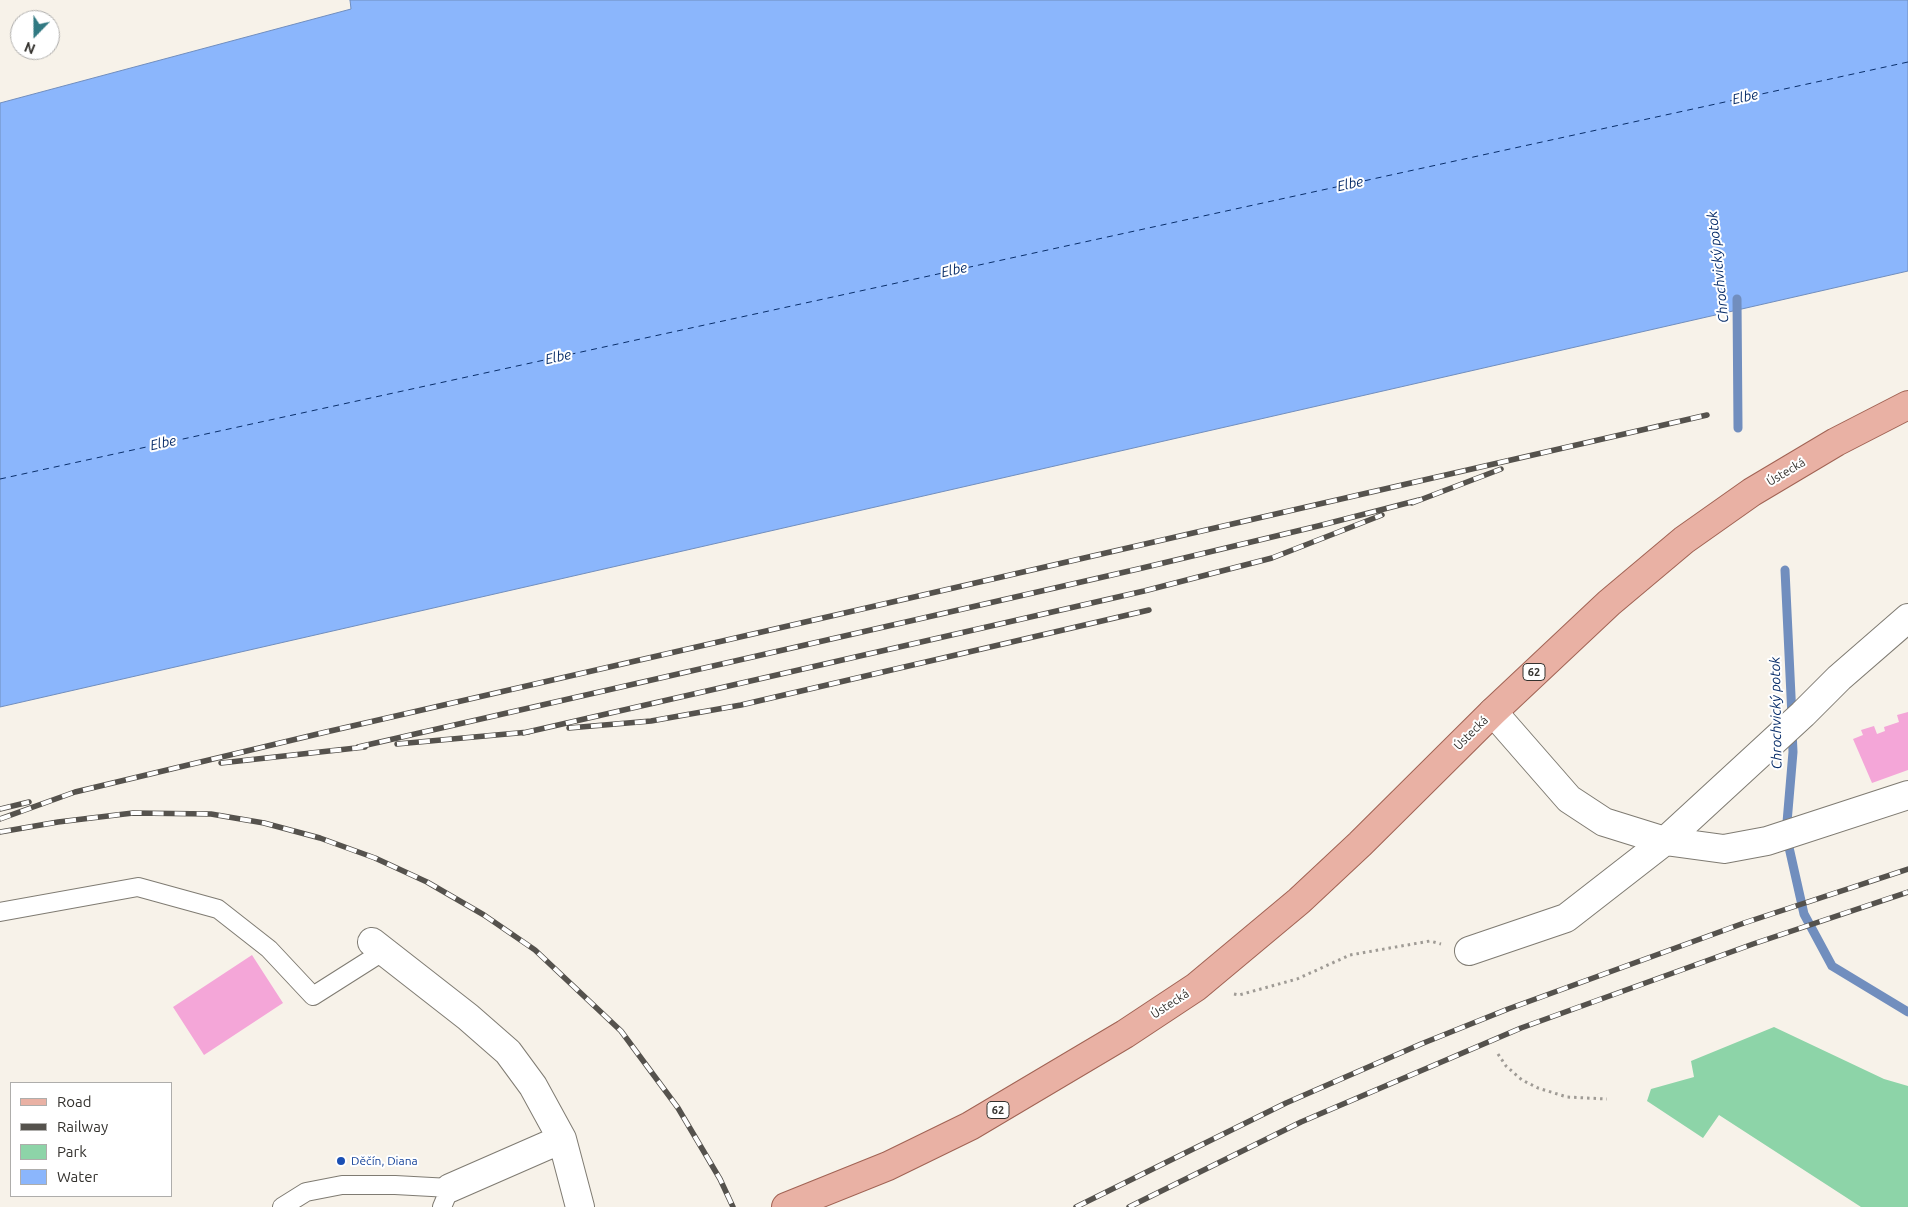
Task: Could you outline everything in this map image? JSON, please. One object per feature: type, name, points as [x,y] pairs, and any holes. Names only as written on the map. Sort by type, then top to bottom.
[{"type":"main road","name":"Ústecká","points":[[786,1207],[888,1166],[970,1126],[1125,1034],[1196,987],[1299,901],[1340,863],[1608,602],[1684,540],[1752,492],[1819,452],[1908,405]]},
{"type":"street","points":[[1469,951],[1566,918],[1665,841],[1803,714],[1839,678],[1908,618]]},
{"type":"street","name":"Ústecká","points":[[1493,712],[1569,799],[1604,822],[1665,841],[1724,849],[1800,831],[1908,795]]},
{"type":"street","points":[[378,947],[468,1017],[508,1052],[533,1086],[562,1139],[580,1207]]},
{"type":"street","points":[[446,1197],[562,1139]]},
{"type":"lane","points":[[0,912],[138,887],[218,909],[269,949],[313,996],[378,947]]},
{"type":"lane","points":[[282,1207],[306,1192],[342,1185],[395,1185],[446,1197]]},
{"type":"path","points":[[1196,987],[1239,995],[1298,979],[1350,955],[1430,942],[1469,951]]},
{"type":"path","points":[[1498,1054],[1506,1066],[1522,1080],[1538,1088],[1567,1097],[1607,1099]]},
{"type":"green space","points":[[1774,1027],[1884,1079],[1908,1086],[1908,1207],[1861,1207],[1719,1115],[1703,1138],[1647,1101],[1651,1089],[1694,1077],[1691,1061]]},
{"type":"water","name":"Elbe","points":[[350,0],[1908,0],[1908,271],[0,707],[0,103],[351,9]]},
{"type":"building","points":[[1908,712],[1908,770],[1872,783],[1853,739],[1863,735],[1861,730],[1874,726],[1877,734],[1885,731],[1884,727],[1899,722],[1897,715]]},
{"type":"building","points":[[252,955],[283,1003],[204,1055],[173,1007]]},
{"type":"waterway","name":"Chrochvický potok","points":[[1737,299],[1738,428]]},
{"type":"waterway","name":"Chrochvický potok","points":[[1785,570],[1792,717]]},
{"type":"waterway","name":"Chrochvický potok","points":[[1792,730],[1793,752],[1786,834],[1804,914],[1832,966],[1908,1012]]},
{"type":"ferry route","points":[[0,479],[1908,62]]},
{"type":"railway","points":[[0,819],[75,792],[326,732],[1707,415]]},
{"type":"railway","points":[[1412,503],[1501,469]]},
{"type":"railway","points":[[358,747],[1138,569],[1419,500]]},
{"type":"railway","points":[[523,733],[1144,591],[1272,558],[1382,515]]},
{"type":"railway","points":[[569,728],[651,721],[741,705],[1149,610]]},
{"type":"railway","points":[[397,744],[529,732]]},
{"type":"railway","points":[[221,763],[365,747]]},
{"type":"railway","points":[[0,809],[29,802]]},
{"type":"railway","points":[[0,832],[58,822],[133,813],[211,814],[264,823],[320,838],[375,858],[427,882],[484,915],[535,950],[621,1031],[678,1108],[720,1179],[733,1207]]},
{"type":"railway","points":[[1076,1207],[1286,1103],[1421,1044],[1508,1009],[1744,923],[1908,869]]},
{"type":"railway","points":[[1129,1207],[1301,1122],[1521,1028],[1753,944],[1908,892]]},
{"type":"place","name":"Děčín, Diana","points":[[341,1161]]}]
